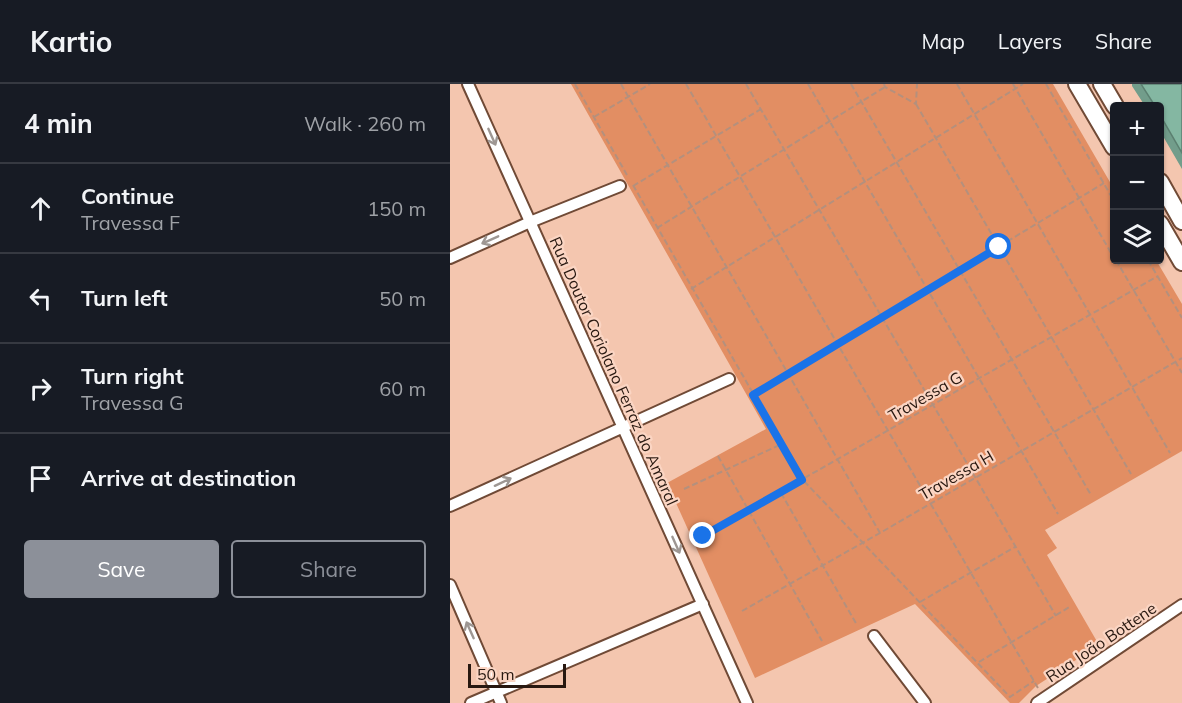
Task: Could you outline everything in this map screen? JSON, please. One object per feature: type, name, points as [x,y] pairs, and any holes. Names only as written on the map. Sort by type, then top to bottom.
[{"type":"main road","points":[[1079,84],[1092,96],[1110,127]]},
{"type":"main road","points":[[1079,84],[1110,140]]},
{"type":"main road","points":[[1102,84],[1113,102]]},
{"type":"main road","points":[[1164,189],[1182,221]]},
{"type":"main road","points":[[1164,216],[1182,244]]},
{"type":"main road","points":[[1164,231],[1182,262]]},
{"type":"street","name":"Rua Doutor Coriolano Ferraz do Amaral","points":[[468,84],[747,703]]},
{"type":"street","points":[[450,258],[530,222],[620,186]]},
{"type":"street","points":[[450,506],[729,379]]},
{"type":"street","points":[[450,585],[501,703]]},
{"type":"street","points":[[471,703],[703,604]]},
{"type":"street","name":"Rua João Bottene","points":[[1037,703],[1182,605]]},
{"type":"street","points":[[874,636],[925,703]]},
{"type":"path","points":[[575,84],[802,480],[1010,697],[1034,681]]},
{"type":"path","points":[[621,84],[880,533]]},
{"type":"path","points":[[594,117],[650,84]]},
{"type":"path","points":[[686,84],[1011,643],[1034,681],[1047,697]]},
{"type":"path","points":[[746,84],[1056,616]]},
{"type":"path","points":[[808,84],[1058,514]]},
{"type":"path","points":[[850,84],[1091,495]]},
{"type":"path","points":[[916,104],[917,84]]},
{"type":"path","points":[[957,84],[1170,453]]},
{"type":"path","points":[[1013,84],[1110,250]]},
{"type":"path","points":[[691,288],[1023,84]]},
{"type":"path","points":[[1046,84],[1110,194]]},
{"type":"path","points":[[657,228],[862,103],[884,86],[916,104],[1131,474]]},
{"type":"path","points":[[633,186],[761,109]]},
{"type":"path","points":[[753,395],[1104,183]]},
{"type":"path","points":[[1118,264],[1182,373]]},
{"type":"path","points":[[1150,264],[1182,318]]},
{"type":"path","name":"Travessa G","points":[[703,536],[1158,276]]},
{"type":"path","name":"Travessa H","points":[[742,611],[1182,358]]},
{"type":"path","points":[[684,489],[782,444]]},
{"type":"path","points":[[718,456],[822,641]]},
{"type":"path","points":[[781,493],[858,625]]},
{"type":"path","points":[[920,602],[1015,547]]},
{"type":"path","points":[[978,663],[1071,606]]},
{"type":"shaded area","points":[[571,84],[1053,84],[1110,182],[1110,264],[1158,264],[1182,304],[1182,451],[1045,530],[1057,548],[1047,555],[1099,645],[1036,686],[1019,703],[1010,703],[915,604],[755,678],[667,483],[766,429]]},
{"type":"building","points":[[1141,84],[1182,84],[1182,153],[1164,122],[1164,102],[1152,102]]},
{"type":"route","points":[[703,536],[802,480],[753,395],[999,247]]}]
